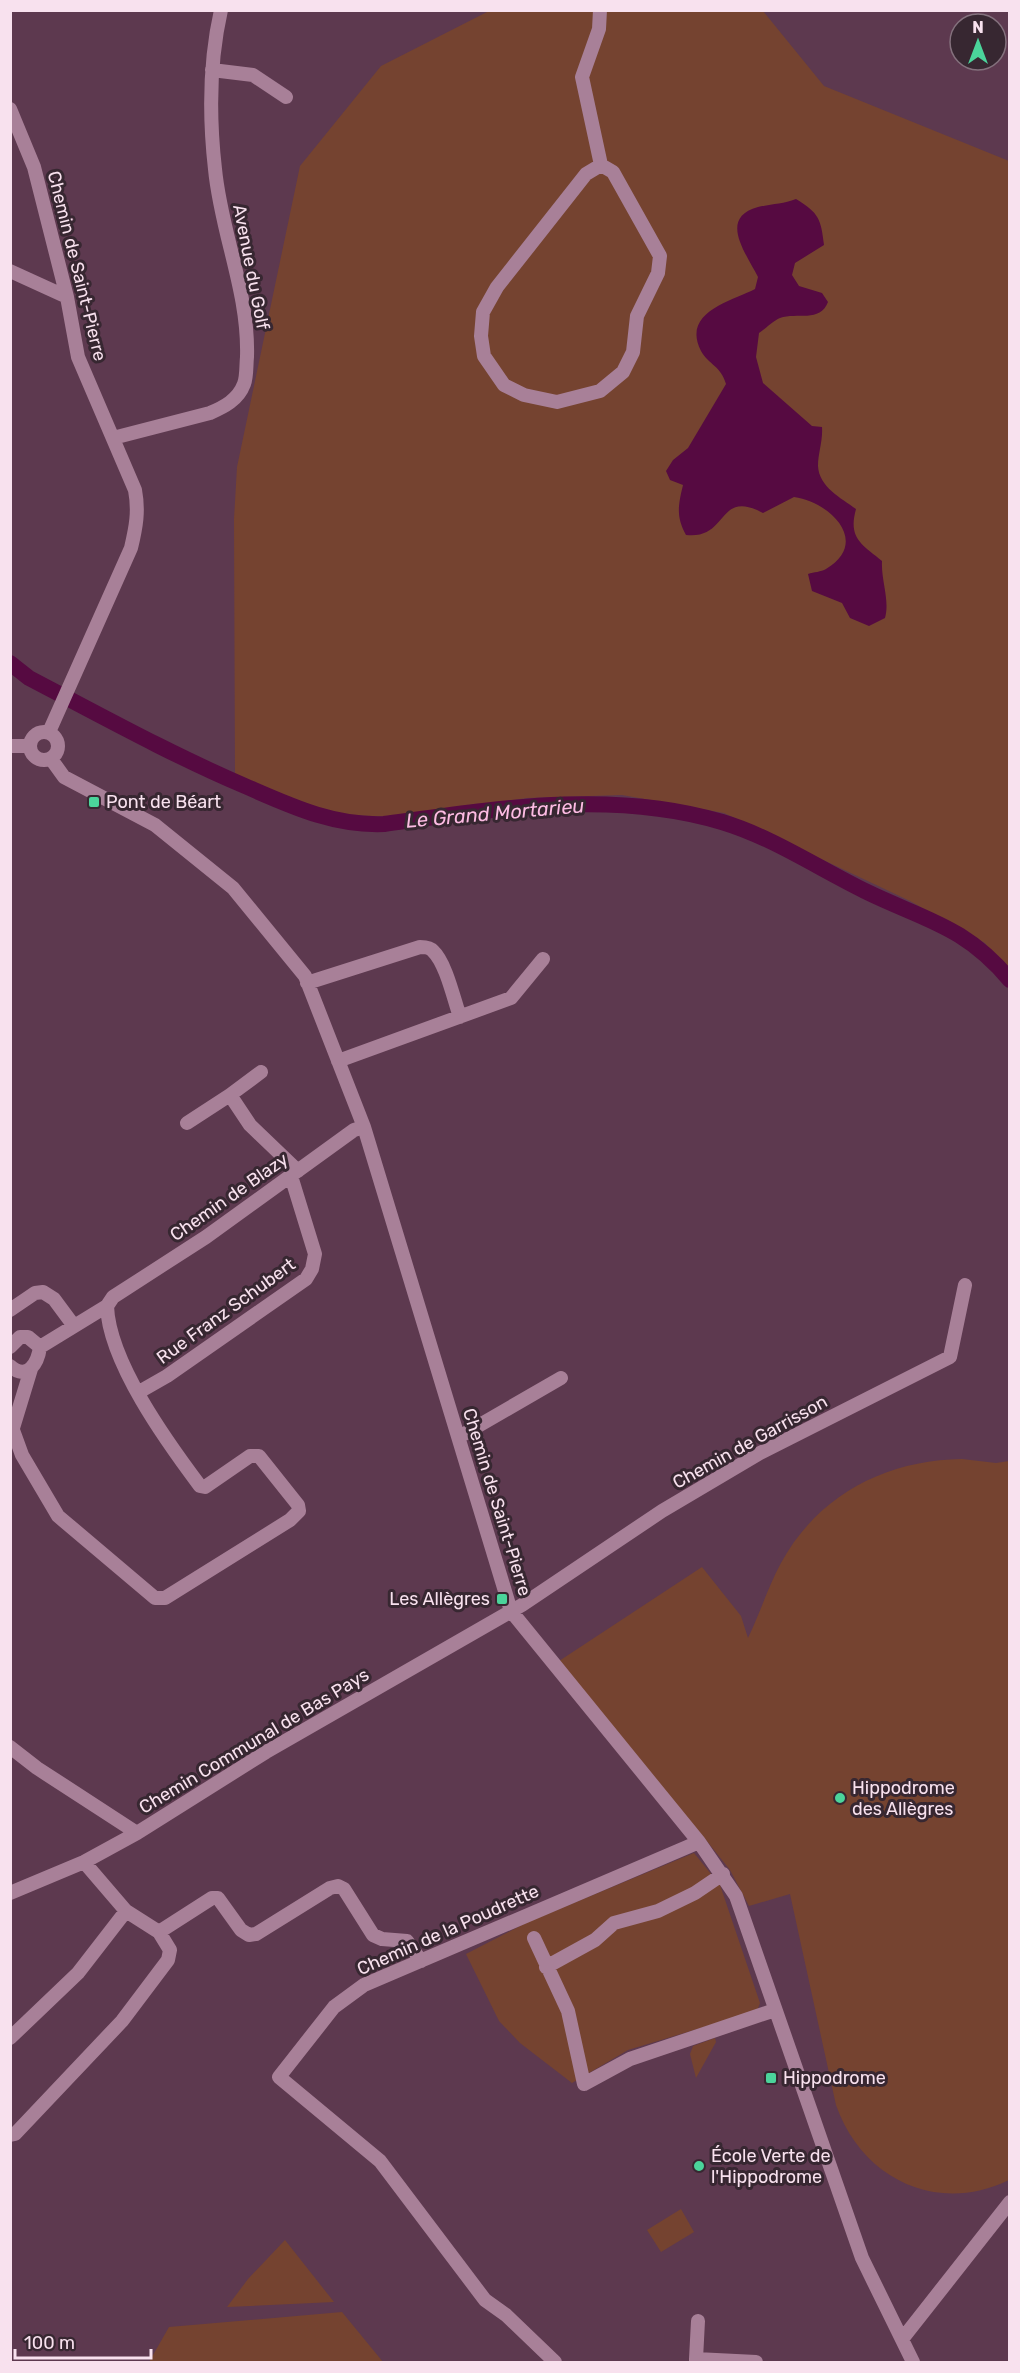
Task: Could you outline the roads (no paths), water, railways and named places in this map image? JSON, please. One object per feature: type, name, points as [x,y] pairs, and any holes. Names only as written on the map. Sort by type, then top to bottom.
[{"type":"street","name":"Avenue du Golf","points":[[113,438],[210,413],[226,406],[237,396],[244,384],[248,334],[215,172],[210,125],[212,70],[220,10]]},
{"type":"street","points":[[600,10],[599,29],[582,77],[602,165],[613,172],[660,256],[658,273],[637,316],[633,352],[623,372],[600,391],[557,402],[524,395],[504,385],[484,356],[481,336],[483,312],[497,287],[586,174],[602,165]]},
{"type":"street","points":[[212,70],[253,75],[286,97]]},
{"type":"street","name":"Chemin de Saint-Pierre","points":[[10,109],[34,167],[67,297],[78,357],[135,490],[138,520],[131,548],[49,732]]},
{"type":"street","points":[[10,271],[67,297]]},
{"type":"street","points":[[49,732],[57,738],[59,747],[51,759],[43,760],[35,757],[29,746],[36,734],[49,732]]},
{"type":"street","points":[[10,746],[29,746]]},
{"type":"street","name":"Chemin de Saint-Pierre","points":[[51,759],[64,777],[155,825],[233,888],[307,982],[364,1127],[511,1611],[699,1842],[736,1896],[862,2258],[913,2362]]},
{"type":"street","points":[[307,982],[420,947],[427,948],[433,951],[448,980],[460,1017]]},
{"type":"street","points":[[338,1061],[510,998],[543,959]]},
{"type":"street","points":[[188,1123],[261,1072]]},
{"type":"street","points":[[230,1095],[250,1125],[294,1174]]},
{"type":"street","name":"Chemin de Blazy","points":[[40,1347],[206,1236],[354,1130],[364,1127]]},
{"type":"street","name":"Rue Franz Schubert","points":[[139,1392],[167,1376],[306,1280],[312,1269],[315,1254],[294,1174]]},
{"type":"street","name":"Chemin de Garrisson","points":[[511,1611],[662,1512],[760,1453],[950,1357],[965,1285]]},
{"type":"street","points":[[10,1310],[43,1292],[54,1299],[74,1326]]},
{"type":"street","points":[[11,1342],[28,1337],[40,1347],[38,1358],[31,1369],[12,1425],[22,1455],[58,1516],[155,1598],[165,1598],[290,1520],[299,1511],[298,1505],[259,1456],[249,1456],[205,1487],[200,1486],[162,1436],[139,1392],[114,1339],[110,1301]]},
{"type":"street","points":[[10,1366],[21,1372],[31,1369]]},
{"type":"street","points":[[459,1437],[561,1378]]},
{"type":"street","name":"Chemin Communal de Bas Pays","points":[[10,1893],[84,1862],[137,1833],[266,1752],[511,1611]]},
{"type":"street","points":[[10,1747],[37,1768],[137,1833]]},
{"type":"street","name":"Chemin de la Poudrette","points":[[555,2362],[506,2315],[485,2300],[380,2161],[279,2077],[334,2007],[364,1985],[699,1842]]},
{"type":"street","points":[[10,2135],[15,2134],[122,2021],[168,1960],[170,1950],[159,1932],[126,1911],[84,1862]]},
{"type":"street","points":[[546,1967],[595,1940],[614,1923],[658,1911],[695,1893],[723,1874]]},
{"type":"street","points":[[159,1932],[212,1898],[218,1898],[242,1930],[249,1935],[256,1934],[330,1888],[338,1886],[344,1890],[373,1935],[382,1939],[407,1941],[422,1961]]},
{"type":"street","points":[[10,2038],[78,1973],[126,1911]]},
{"type":"street","points":[[534,1938],[568,2011],[584,2084],[630,2059],[775,2010]]},
{"type":"street","points":[[903,2338],[1010,2202]]},
{"type":"street","points":[[698,2321],[696,2361],[756,2362]]},
{"type":"waterway","name":"Le Grand Mortarieu","points":[[10,663],[29,678],[217,774],[279,801],[347,822],[384,824],[511,808],[596,804],[639,806],[681,812],[741,828],[865,891],[959,935],[976,947],[1010,980]]},
{"type":"place","name":"Pont de Béart","points":[[94,802]]},
{"type":"place","name":"Les Allègres","points":[[502,1599]]},
{"type":"place","name":"Hippodrome des Allègres","points":[[840,1798]]},
{"type":"place","name":"Hippodrome","points":[[771,2078]]},
{"type":"place","name":"École Verte de l'Hippodrome","points":[[699,2166]]}]
